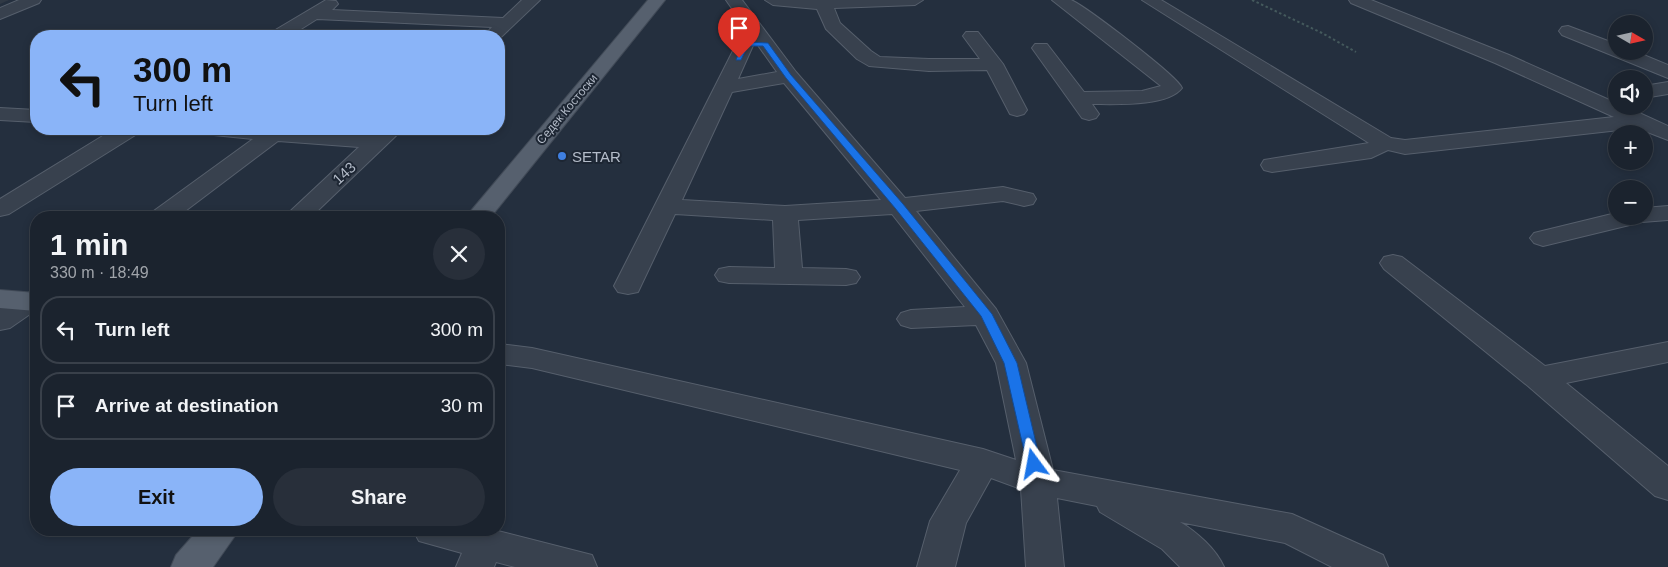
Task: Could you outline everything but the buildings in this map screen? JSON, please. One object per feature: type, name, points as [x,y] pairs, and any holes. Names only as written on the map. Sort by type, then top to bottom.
[{"type":"main road","name":"Седек Костоски","points":[[484,211],[657,0]]},
{"type":"main road","points":[[0,299],[30,301]]},
{"type":"main road","points":[[190,567],[215,536]]},
{"type":"street","points":[[0,14],[33,0]]},
{"type":"street","points":[[288,30],[336,0]]},
{"type":"street","points":[[500,30],[532,0]]},
{"type":"street","points":[[734,0],[755,38],[899,206],[986,314],[1010,363],[1038,481],[1045,567]]},
{"type":"street","points":[[773,0],[822,2],[915,0]]},
{"type":"street","points":[[1040,48],[1084,106],[1164,93],[1172,88],[1171,84],[1136,55],[1060,0]]},
{"type":"street","points":[[1150,0],[1384,143],[1414,146],[1640,121]]},
{"type":"street","points":[[1357,0],[1480,49],[1668,134]]},
{"type":"street","points":[[822,2],[832,25],[864,55],[876,62],[929,65],[994,64]]},
{"type":"street","points":[[314,14],[508,23]]},
{"type":"street","points":[[408,30],[423,19]]},
{"type":"street","points":[[1568,31],[1608,47]]},
{"type":"street","points":[[972,36],[994,64],[1018,110]]},
{"type":"street","points":[[628,286],[724,87],[755,38]]},
{"type":"street","points":[[1639,60],[1668,72]]},
{"type":"street","points":[[724,87],[789,76]]},
{"type":"street","points":[[1653,90],[1668,88]]},
{"type":"street","points":[[1594,100],[1608,98]]},
{"type":"street","points":[[0,114],[30,116]]},
{"type":"street","points":[[0,209],[119,135]]},
{"type":"street","points":[[169,211],[272,135]]},
{"type":"street","name":"143","points":[[303,211],[385,135]]},
{"type":"street","points":[[1272,165],[1371,151],[1384,143]]},
{"type":"street","points":[[0,189],[30,191]]},
{"type":"street","points":[[665,206],[786,213],[899,206],[1003,194],[1024,199]]},
{"type":"street","points":[[786,213],[789,276]]},
{"type":"street","points":[[1653,214],[1668,213]]},
{"type":"street","points":[[1543,238],[1608,222]]},
{"type":"street","points":[[1393,263],[1539,378],[1668,486]]},
{"type":"street","points":[[729,275],[846,277]]},
{"type":"street","points":[[0,321],[30,303]]},
{"type":"street","points":[[912,319],[986,314]]},
{"type":"street","points":[[1539,378],[1668,352]]},
{"type":"street","points":[[505,355],[532,358],[983,462],[1038,481],[1292,529],[1369,567]]},
{"type":"street","points":[[936,567],[948,521],[983,462]]},
{"type":"street","points":[[1094,491],[1175,538],[1205,567]]},
{"type":"street","points":[[444,536],[480,555],[578,567]]},
{"type":"path","points":[[1252,0],[1322,33],[1356,52]]},
{"type":"place","name":"SETAR","points":[[562,156]]},
{"type":"route","points":[[739,58],[746,44],[765,44],[789,76],[899,206],[986,314],[1010,363],[1034,464]]}]
